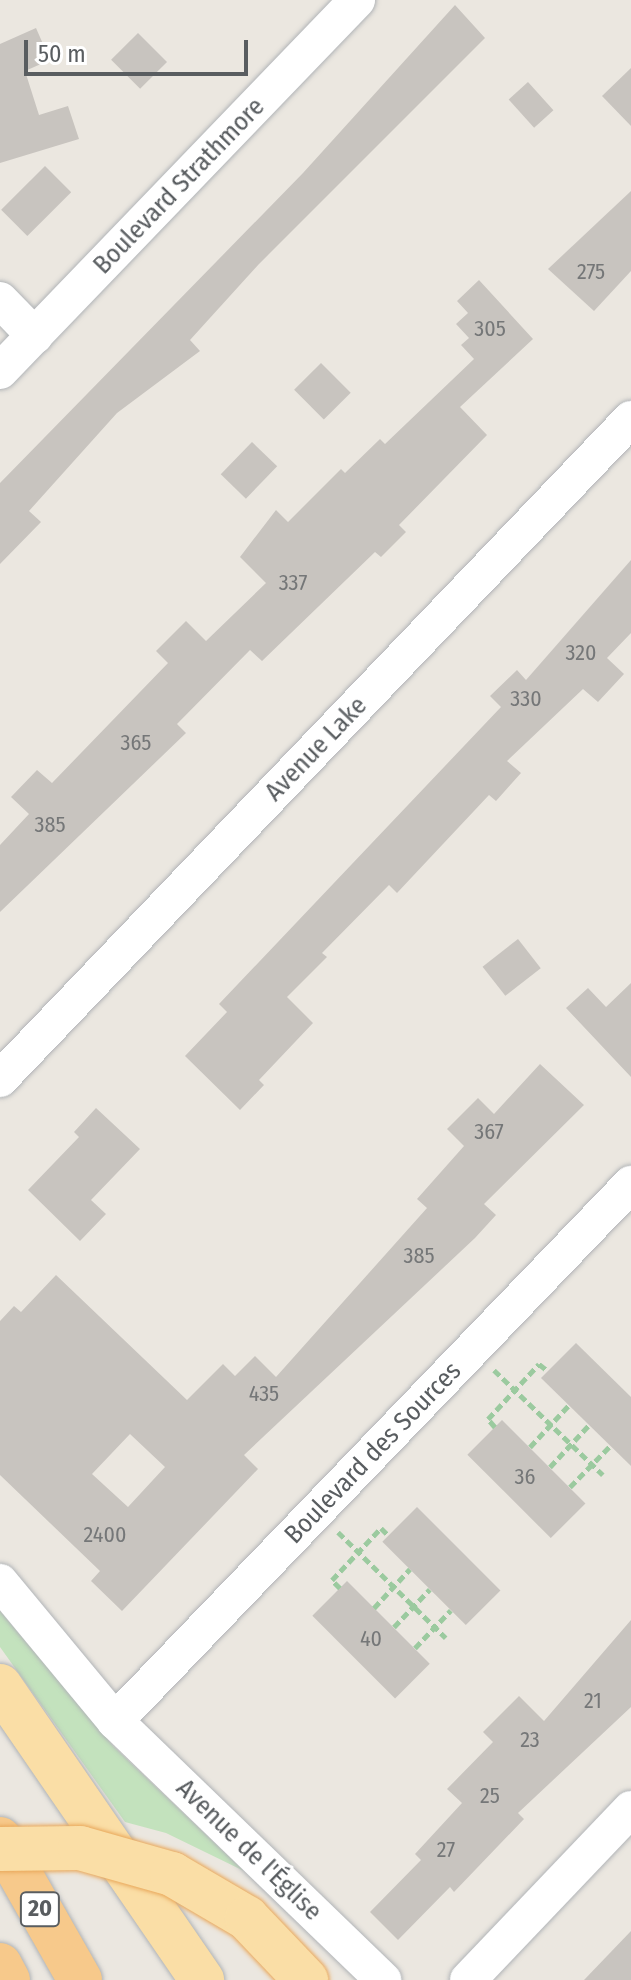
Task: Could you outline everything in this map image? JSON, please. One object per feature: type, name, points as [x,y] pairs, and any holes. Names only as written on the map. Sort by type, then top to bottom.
[{"type":"highway","name":"20","points":[[0,1839],[80,1980]]},
{"type":"highway","points":[[0,1965],[8,1980]]},
{"type":"main road","points":[[0,1686],[202,1980]]},
{"type":"main road","points":[[0,1849],[80,1848],[172,1874],[247,1918],[306,1980]]},
{"type":"street","name":"Boulevard Strathmore","points":[[0,371],[357,0]]},
{"type":"street","points":[[0,300],[35,336]]},
{"type":"street","name":"Avenue Lake","points":[[0,1079],[631,419]]},
{"type":"street","name":"Boulevard des Sources","points":[[115,1721],[631,1184]]},
{"type":"street","name":"Avenue de l'Église","points":[[0,1582],[115,1721],[383,1980]]},
{"type":"street","points":[[468,1980],[631,1809]]},
{"type":"path","points":[[495,1427],[488,1419],[539,1364],[548,1371]]},
{"type":"path","points":[[492,1368],[603,1475]]},
{"type":"path","points":[[530,1447],[569,1405]]},
{"type":"path","points":[[550,1467],[589,1425]]},
{"type":"path","points":[[570,1487],[610,1446]]},
{"type":"path","points":[[340,1588],[332,1580],[381,1528],[389,1536]]},
{"type":"path","points":[[337,1531],[446,1638]]},
{"type":"path","points":[[374,1608],[410,1569]]},
{"type":"path","points":[[394,1627],[430,1589]]},
{"type":"path","points":[[415,1648],[451,1610]]},
{"type":"green space","points":[[0,1611],[113,1746],[244,1871],[166,1833],[125,1822],[0,1647]]},
{"type":"building","points":[[455,5],[485,38],[259,264],[190,340],[200,351],[117,413],[29,511],[41,522],[0,564],[0,483],[303,173]]},
{"type":"building","points":[[36,28],[50,60],[25,71],[39,115],[68,106],[79,139],[0,163],[0,44]]},
{"type":"building","points":[[138,33],[167,62],[140,89],[111,60]]},
{"type":"building","points":[[631,68],[631,126],[602,96]]},
{"type":"building","points":[[528,82],[553,110],[534,128],[509,99]]},
{"type":"building","points":[[45,166],[71,192],[27,236],[1,210]]},
{"type":"building","points":[[631,191],[631,271],[594,311],[548,269]]},
{"type":"building","points":[[479,280],[533,339],[460,407],[487,435],[399,525],[406,532],[381,557],[375,552],[262,661],[250,650],[177,724],[186,733],[0,912],[0,845],[29,814],[11,797],[37,770],[52,783],[168,663],[156,651],[186,621],[206,641],[266,583],[240,557],[276,510],[288,522],[341,469],[345,473],[380,439],[385,444],[474,359],[461,345],[469,338],[456,324],[468,313],[457,301]]},
{"type":"building","points":[[321,363],[351,393],[324,420],[294,390]]},
{"type":"building","points":[[252,442],[277,466],[246,499],[221,474]]},
{"type":"building","points":[[631,560],[631,633],[607,658],[624,674],[598,702],[583,689],[507,761],[521,773],[496,801],[489,795],[397,893],[389,885],[322,953],[327,957],[287,997],[313,1023],[259,1080],[264,1085],[240,1110],[185,1056],[227,1012],[219,1004],[501,707],[490,696],[517,670],[526,680]]},
{"type":"building","points":[[518,939],[541,968],[505,996],[483,967]]},
{"type":"building","points":[[631,983],[631,1077],[566,1008],[588,988],[606,1007]]},
{"type":"building","points":[[540,1064],[584,1105],[484,1204],[496,1215],[475,1238],[244,1455],[258,1469],[122,1611],[91,1581],[100,1571],[0,1475],[0,1321],[14,1306],[21,1312],[56,1275],[187,1400],[223,1364],[235,1376],[255,1356],[276,1377],[427,1208],[417,1199],[464,1146],[447,1129],[478,1098],[494,1114]],"holes":[[[130,1434],[165,1467],[128,1507],[92,1474]]]},
{"type":"building","points":[[96,1108],[140,1149],[91,1200],[106,1214],[80,1241],[28,1190],[79,1137],[74,1132]]},
{"type":"building","points":[[576,1343],[631,1397],[631,1466],[541,1378]]},
{"type":"building","points":[[502,1420],[585,1503],[551,1538],[467,1455]]},
{"type":"building","points":[[417,1507],[500,1590],[466,1625],[382,1542]]},
{"type":"building","points":[[347,1581],[430,1664],[395,1698],[312,1616]]},
{"type":"building","points":[[631,1620],[631,1707],[518,1813],[524,1819],[454,1892],[450,1887],[398,1940],[370,1912],[421,1860],[415,1854],[462,1803],[447,1789],[493,1742],[483,1732],[519,1696],[544,1721]]},
{"type":"building","points":[[631,1931],[631,1980],[584,1980]]}]
